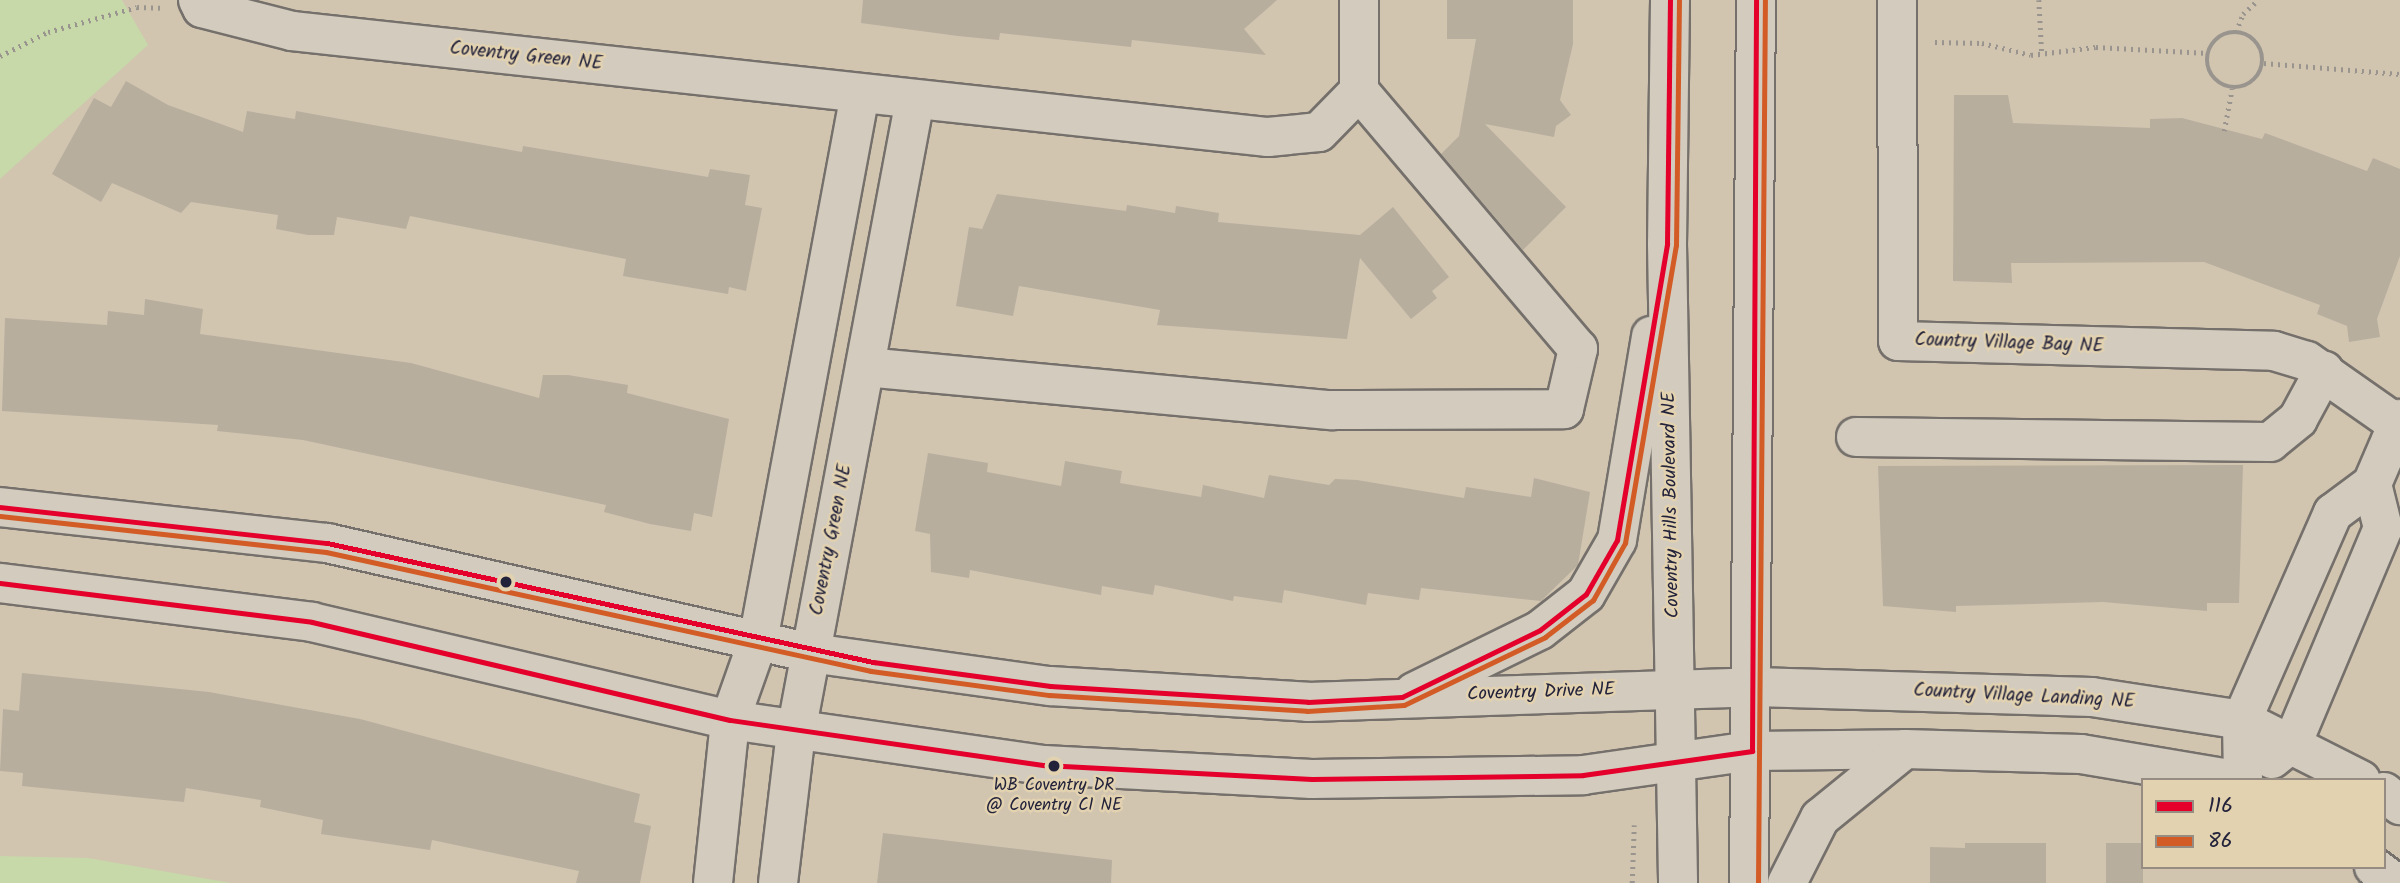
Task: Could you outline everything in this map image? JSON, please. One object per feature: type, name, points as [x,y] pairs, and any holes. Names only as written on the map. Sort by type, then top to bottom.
[{"type":"street","points":[[865,367],[1332,410],[1564,409],[1578,349],[1359,92],[1359,0]]},
{"type":"street","name":"Coventry Hills Boulevard NE","points":[[1670,0],[1667,244],[1678,883]]},
{"type":"street","points":[[1749,883],[1755,687],[1756,0]]},
{"type":"street","name":"Country Village Bay NE","points":[[1897,0],[1898,341],[2274,351],[2324,371],[2399,421],[2372,484]]},
{"type":"street","name":"Coventry Green NE","points":[[200,4],[292,32],[1268,137],[1319,132],[1359,92]]},
{"type":"street","points":[[713,883],[730,720],[758,641],[860,94]]},
{"type":"street","name":"Coventry Green NE","points":[[778,883],[796,732],[915,100]]},
{"type":"street","points":[[1402,697],[1540,630],[1586,594],[1617,540],[1667,244]]},
{"type":"street","points":[[1856,437],[2270,442],[2298,419],[2324,371]]},
{"type":"street","points":[[2245,778],[2242,720],[2333,513],[2372,484],[2383,528],[2293,742],[2248,778]]},
{"type":"street","name":"Coventry Drive NE","points":[[0,506],[327,543],[811,653],[1050,686],[1308,702],[1755,687]]},
{"type":"street","points":[[0,583],[312,622],[730,720],[796,732],[1044,765],[1312,779],[1583,775],[1678,764],[1752,751],[1905,749],[2081,754],[2222,778]]},
{"type":"street","name":"Country Village Landing NE","points":[[1755,687],[2092,697],[2242,720],[2293,742],[2357,778]]},
{"type":"street","points":[[1787,883],[1820,818],[1905,749]]},
{"type":"street","points":[[2386,794],[2400,805]]},
{"type":"street","points":[[2377,869],[2395,883]]},
{"type":"path","points":[[2039,0],[2042,54]]},
{"type":"path","points":[[2236,32],[2243,14],[2258,0]]},
{"type":"path","points":[[0,56],[48,32],[137,8],[200,4]]},
{"type":"path","points":[[2236,32],[2259,45],[2264,63],[2257,79],[2232,89],[2209,72],[2208,53],[2219,37],[2236,32]]},
{"type":"path","points":[[1897,41],[1982,43],[2042,54],[2096,47],[2208,53]]},
{"type":"path","points":[[2264,63],[2400,74]]},
{"type":"path","points":[[2224,131],[2232,89]]},
{"type":"path","points":[[1632,883],[1634,825]]},
{"type":"green space","points":[[0,0],[122,0],[148,45],[0,179]]},
{"type":"green space","points":[[0,856],[88,858],[231,883],[0,883]]},
{"type":"building","points":[[863,0],[1277,0],[1244,29],[1266,55],[1132,40],[1131,47],[1000,33],[999,40],[861,23]]},
{"type":"building","points":[[1447,0],[1573,0],[1573,44],[1560,100],[1571,115],[1556,126],[1554,137],[1485,124],[1566,207],[1523,250],[1441,154],[1459,136],[1476,39],[1447,39]]},
{"type":"building","points":[[126,81],[168,105],[243,132],[247,111],[295,119],[296,111],[522,152],[523,146],[708,177],[710,169],[750,175],[745,205],[762,208],[746,291],[729,287],[728,294],[623,276],[626,259],[410,216],[406,229],[337,217],[334,235],[308,235],[276,229],[278,215],[191,202],[181,213],[112,183],[101,202],[52,174],[94,98],[111,107]]},
{"type":"building","points":[[1954,95],[2008,95],[2013,123],[2150,128],[2150,119],[2182,118],[2262,139],[2265,133],[2367,171],[2373,158],[2400,169],[2400,256],[2377,319],[2380,337],[2349,342],[2347,326],[2317,314],[2320,305],[2204,262],[2011,263],[2012,283],[1953,281]]},
{"type":"building","points":[[997,194],[1126,211],[1127,205],[1175,213],[1176,206],[1219,213],[1218,222],[1360,235],[1393,207],[1449,277],[1432,291],[1437,298],[1411,319],[1360,258],[1347,339],[1157,325],[1160,310],[1019,286],[1013,316],[956,306],[969,227],[982,229]]},
{"type":"building","points":[[145,299],[203,309],[200,334],[411,363],[539,398],[543,375],[568,375],[628,385],[627,393],[729,419],[712,517],[694,513],[691,531],[650,524],[604,512],[606,505],[303,440],[217,431],[218,425],[2,411],[5,318],[107,325],[108,311],[144,315]]},
{"type":"building","points":[[928,453],[988,463],[987,472],[1061,486],[1065,461],[1122,471],[1120,483],[1201,497],[1203,485],[1264,498],[1269,475],[1329,485],[1335,479],[1357,480],[1464,498],[1466,487],[1531,497],[1534,478],[1590,492],[1578,565],[1541,601],[1421,588],[1419,600],[1368,593],[1366,605],[1284,590],[1282,603],[1234,596],[1233,601],[1155,585],[1153,595],[1102,586],[1101,595],[970,570],[969,578],[931,572],[930,534],[915,531]]},
{"type":"building","points":[[2243,465],[2239,603],[2207,603],[2207,611],[2103,602],[1956,606],[1956,612],[1883,606],[1878,466]]},
{"type":"building","points":[[22,673],[209,692],[360,719],[640,794],[634,822],[651,826],[640,883],[576,883],[579,871],[432,840],[430,850],[321,834],[323,820],[260,807],[261,800],[186,788],[184,802],[22,786],[23,773],[0,771],[3,709],[19,711]]},
{"type":"building","points":[[883,833],[1112,860],[1111,883],[877,883]]},
{"type":"building","points":[[1965,843],[2046,843],[2046,883],[1930,883],[1930,847],[1965,848]]},
{"type":"building","points":[[2106,843],[2141,843],[2143,883],[2106,883]]},
{"type":"transit line","name":"116","points":[[0,507],[327,543],[873,662],[1050,686],[1308,702],[1402,697],[1540,630],[1586,594],[1617,540],[1667,244],[1670,0]]},
{"type":"transit line","name":"86","points":[[0,516],[326,552],[871,671],[1049,695],[1307,711],[1404,705],[1545,637],[1593,600],[1625,543],[1676,245],[1679,0]]},
{"type":"transit line","name":"116","points":[[0,583],[312,622],[730,720],[1044,765],[1312,779],[1583,775],[1752,751],[1756,0]]},
{"type":"transit line","name":"86","points":[[1758,883],[1765,0]]},
{"type":"place","name":"WB Coventry DR @ Coventry CI NE","points":[[1054,766]]}]
